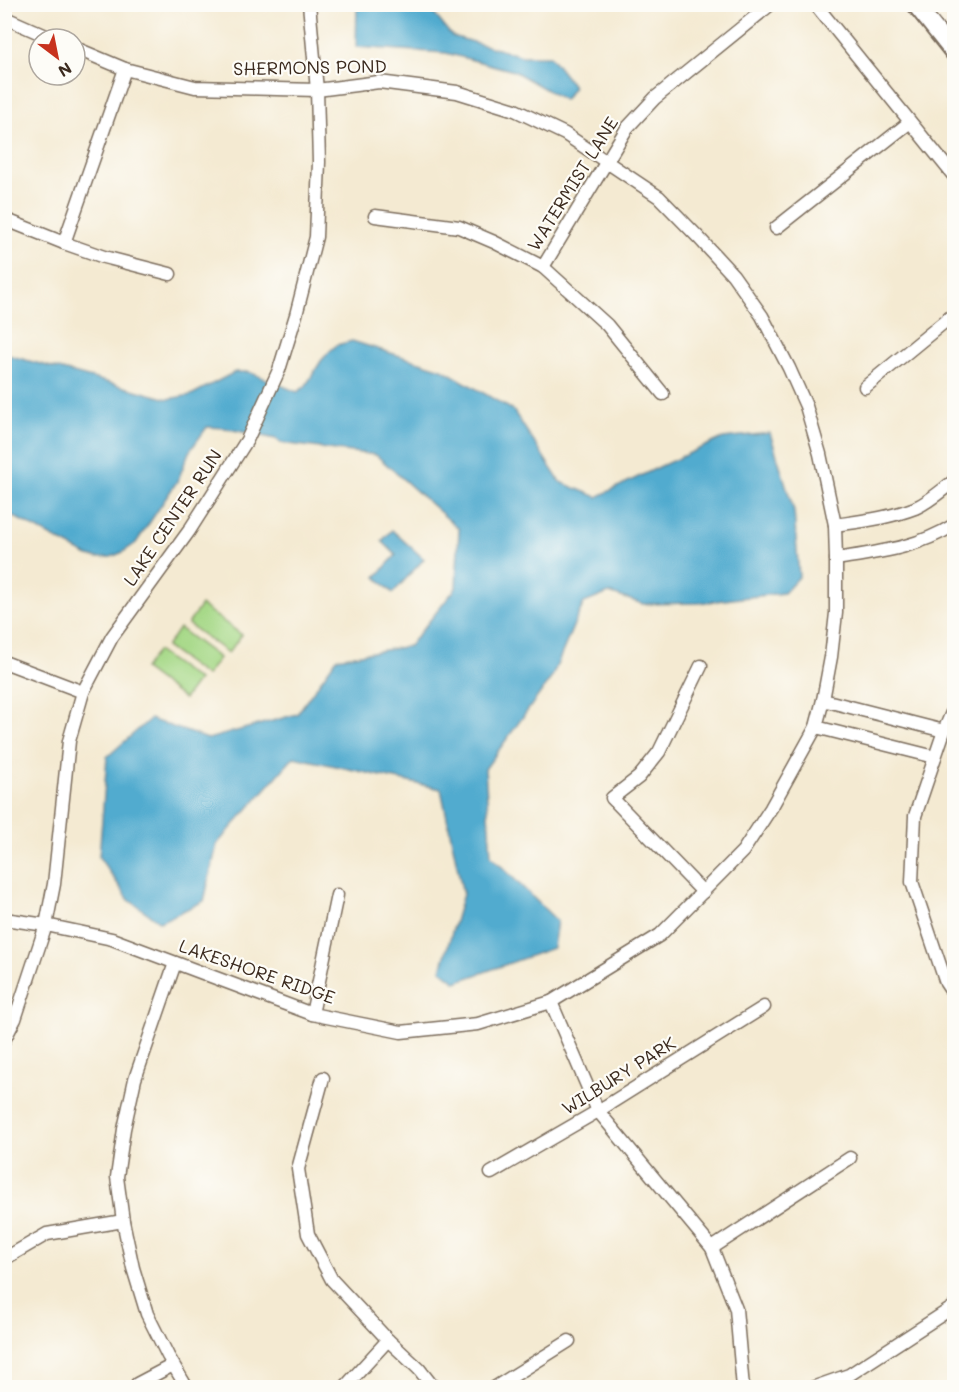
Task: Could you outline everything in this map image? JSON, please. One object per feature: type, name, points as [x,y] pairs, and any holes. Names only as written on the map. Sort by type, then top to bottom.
[{"type":"main road","points":[[915,4],[954,53]]},
{"type":"street","name":"LAKE CENTER RUN","points":[[4,1040],[15,1019],[46,925],[54,884],[69,741],[83,692],[112,637],[189,531],[247,440],[279,370],[296,315],[316,237],[319,162],[317,90],[309,4]]},
{"type":"street","name":"WATERMIST LANE","points":[[543,267],[627,128],[655,98],[771,4]]},
{"type":"street","points":[[815,4],[954,177]]},
{"type":"street","points":[[4,20],[27,28]]},
{"type":"street","name":"SHERMONS POND","points":[[87,53],[125,69],[195,87],[317,90],[379,82],[457,92],[514,110],[565,134],[659,197],[733,275],[762,316],[806,406],[820,454],[835,525]]},
{"type":"street","points":[[64,243],[125,69]]},
{"type":"street","points":[[776,228],[910,122]]},
{"type":"street","points":[[375,216],[459,227],[543,267],[607,325],[663,394]]},
{"type":"street","points":[[4,219],[104,257],[170,274]]},
{"type":"street","points":[[866,387],[954,314]]},
{"type":"street","points":[[835,525],[881,519],[917,507],[954,481]]},
{"type":"street","name":"LAKESHORE RIDGE","points":[[4,919],[112,939],[312,1014],[401,1032],[478,1024],[551,1002],[660,934],[743,851],[771,808],[816,727],[823,700],[836,613],[835,525]]},
{"type":"street","points":[[836,559],[915,544],[954,525]]},
{"type":"street","points":[[4,662],[83,692]]},
{"type":"street","points":[[700,666],[659,752],[639,777],[612,798],[703,892]]},
{"type":"street","points":[[823,700],[944,731]]},
{"type":"street","points":[[954,708],[915,816],[912,882],[946,983],[954,995]]},
{"type":"street","points":[[816,727],[935,757]]},
{"type":"street","points":[[312,1014],[338,895]]},
{"type":"street","points":[[175,963],[135,1079],[117,1177],[133,1268],[147,1314],[187,1388]]},
{"type":"street","points":[[551,1002],[598,1111],[712,1248],[736,1309],[742,1388]]},
{"type":"street","name":"WILBURY PARK","points":[[491,1173],[598,1111],[764,1007]]},
{"type":"street","points":[[323,1078],[297,1169],[308,1234],[332,1280],[435,1388]]},
{"type":"street","points":[[712,1248],[850,1158]]},
{"type":"street","points":[[4,1259],[47,1234],[123,1221]]},
{"type":"street","points":[[812,1388],[849,1375],[952,1308]]},
{"type":"street","points":[[344,1388],[388,1340]]},
{"type":"street","points":[[494,1388],[569,1341]]},
{"type":"street","points":[[136,1388],[138,1384],[173,1365]]},
{"type":"green space","points":[[201,605],[242,635],[228,653],[188,624]]},
{"type":"green space","points":[[179,628],[219,658],[206,676],[166,647]]},
{"type":"green space","points":[[157,651],[198,680],[184,699],[144,669]]},
{"type":"water","points":[[357,5],[427,5],[452,36],[522,56],[550,56],[574,87],[564,100],[514,71],[446,53],[356,47]]},
{"type":"water","points":[[352,341],[442,369],[513,410],[560,482],[597,497],[723,438],[770,433],[794,511],[799,577],[784,593],[699,603],[643,604],[609,593],[584,603],[552,677],[485,769],[491,856],[557,921],[553,948],[456,982],[441,970],[463,894],[441,789],[294,757],[217,844],[204,901],[160,922],[129,900],[99,857],[107,757],[150,719],[208,739],[297,714],[337,658],[409,646],[456,588],[459,529],[376,455],[281,443],[276,439],[224,428],[207,427],[189,452],[178,480],[136,543],[123,552],[111,557],[88,556],[5,512],[4,354],[168,399],[191,395],[235,372],[249,372],[297,392],[305,387],[330,351],[337,345]]},
{"type":"water","points":[[392,530],[424,559],[393,593],[376,577],[396,555],[382,541]]}]
